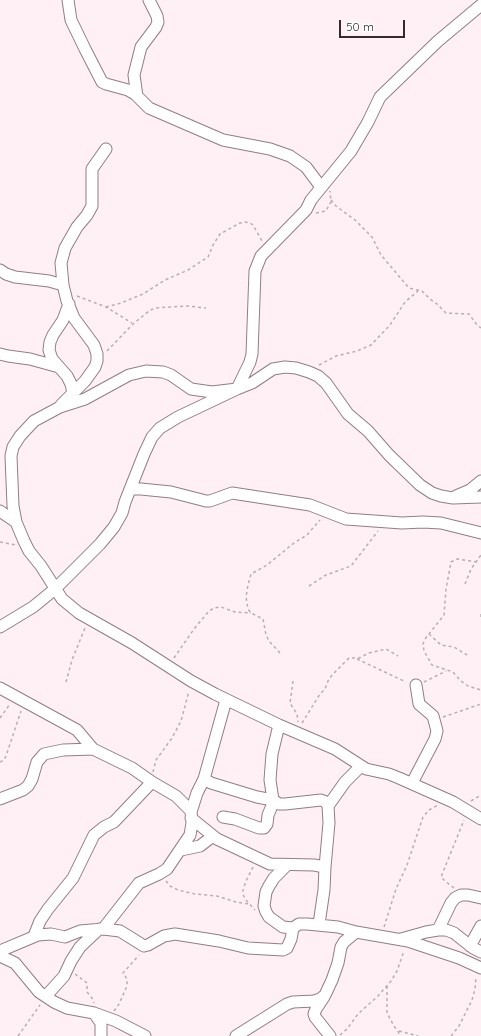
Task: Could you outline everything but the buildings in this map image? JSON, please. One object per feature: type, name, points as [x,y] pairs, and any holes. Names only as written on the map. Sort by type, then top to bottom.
[{"type":"street","points":[[68,0],[71,20],[102,82],[128,90],[137,96],[149,108],[223,140],[270,149],[290,156],[306,167],[321,187]]},
{"type":"street","points":[[137,96],[134,76],[141,47],[158,22],[157,16],[149,0]]},
{"type":"street","points":[[237,389],[250,362],[252,354],[255,271],[261,256],[306,210],[311,200],[351,151],[368,122],[380,97],[438,41],[481,5]]},
{"type":"street","points":[[60,407],[85,381],[95,367],[97,361],[97,354],[94,345],[74,318],[63,288],[61,263],[65,248],[77,227],[92,206],[92,169],[106,149]]},
{"type":"street","points":[[0,270],[15,277],[49,281],[63,288]]},
{"type":"street","points":[[69,304],[63,320],[50,342],[49,350],[52,359],[67,376],[73,393]]},
{"type":"street","points":[[0,354],[30,359],[59,367]]},
{"type":"street","points":[[0,627],[33,607],[55,590],[96,549],[114,527],[122,513],[130,489],[152,437],[160,428],[178,417],[252,382],[273,369],[285,367],[296,368],[318,376],[326,383],[348,414],[368,431],[389,455],[420,485],[432,493],[452,498],[481,497]]},
{"type":"street","points":[[237,389],[212,392],[201,391],[191,389],[171,375],[163,372],[146,371],[120,380],[85,399],[60,407],[34,421],[20,436],[13,447],[10,456],[12,492],[16,522],[27,547],[62,599],[79,613],[145,651],[191,681],[226,700],[279,725],[298,730],[335,749],[370,771],[388,774],[412,783],[453,802],[481,819]]},
{"type":"street","points":[[452,498],[470,490],[481,481]]},
{"type":"street","points":[[130,489],[171,492],[206,501],[232,493],[288,503],[310,505],[346,519],[386,522],[441,523],[481,533]]},
{"type":"street","points":[[0,510],[16,522]]},
{"type":"street","points":[[412,783],[436,736],[433,716],[420,706],[416,685]]},
{"type":"street","points":[[0,688],[76,730],[93,749],[132,768],[181,800],[191,815],[213,836],[270,864],[314,865],[325,867]]},
{"type":"street","points":[[46,996],[64,976],[80,947],[101,929],[139,883],[162,873],[167,869],[181,850],[190,835],[191,815],[197,793],[204,779],[226,700]]},
{"type":"street","points":[[223,817],[235,819],[259,828],[264,828],[267,824],[268,815],[273,800],[270,780],[272,754],[279,725]]},
{"type":"street","points":[[0,799],[23,790],[28,786],[32,779],[37,762],[44,754],[63,750],[93,749]]},
{"type":"street","points":[[328,806],[345,782],[361,766]]},
{"type":"street","points":[[204,779],[257,797],[273,800],[279,804],[321,800],[326,802],[328,806],[329,824],[324,890],[319,924]]},
{"type":"street","points":[[34,936],[40,921],[48,908],[73,878],[94,836],[104,827],[114,822],[152,782]]},
{"type":"street","points":[[181,850],[200,846],[213,836]]},
{"type":"street","points":[[287,865],[274,878],[266,892],[264,906],[269,917],[283,927],[293,928],[302,924],[319,924],[346,928],[356,932],[404,940],[459,958],[478,966]]},
{"type":"street","points":[[438,930],[455,898],[464,895],[480,895]]},
{"type":"street","points":[[470,946],[481,926]]},
{"type":"street","points":[[0,951],[34,936],[51,934],[65,937],[80,931],[101,929],[120,931],[143,945],[148,945],[164,936],[175,934],[219,941],[248,948],[283,950],[287,948],[291,939],[293,928]]},
{"type":"street","points":[[404,940],[438,930],[446,930],[454,933],[470,946],[481,952]]},
{"type":"street","points":[[330,1036],[315,1018],[314,1014],[332,980],[338,963],[341,947],[344,942],[356,932]]},
{"type":"street","points":[[0,956],[14,963],[39,992],[67,1008],[94,1013],[109,1018],[145,1036]]},
{"type":"street","points":[[236,1036],[287,1004],[293,1002],[314,1001],[325,995]]},
{"type":"street","points":[[94,1013],[101,1023],[101,1036]]},
{"type":"path","points":[[331,200],[372,237],[381,255],[409,288],[420,290],[446,313],[469,314],[476,325],[481,328]]},
{"type":"path","points":[[106,307],[143,294],[165,280],[188,270],[208,257],[212,245],[220,234],[245,222],[253,225],[261,238],[264,252]]},
{"type":"path","points":[[63,288],[106,307],[133,324]]},
{"type":"path","points":[[307,371],[336,356],[357,351],[371,345],[390,325],[406,302],[420,290]]},
{"type":"path","points":[[97,361],[133,324],[155,308],[187,306],[206,308]]},
{"type":"path","points":[[250,613],[246,604],[246,597],[251,574],[267,565],[294,543],[311,532],[317,523],[330,513]]},
{"type":"path","points":[[309,586],[326,575],[351,566],[379,528],[386,522]]},
{"type":"path","points":[[0,542],[27,547]]},
{"type":"path","points":[[465,584],[471,569],[481,555]]},
{"type":"path","points":[[477,562],[457,559],[451,562],[446,589],[444,614],[423,644],[424,651],[432,665],[455,673],[460,681],[468,686],[481,690]]},
{"type":"path","points":[[173,659],[194,629],[210,611],[214,608],[221,607],[235,612],[250,613],[263,619],[266,635],[269,641],[280,653]]},
{"type":"path","points":[[66,682],[72,660],[89,619]]},
{"type":"path","points":[[429,634],[441,645],[454,647],[467,655]]},
{"type":"path","points":[[298,730],[320,694],[325,689],[332,675],[350,658],[358,658],[369,653],[386,649],[398,656]]},
{"type":"path","points":[[355,658],[402,681],[416,685],[446,671]]},
{"type":"path","points":[[152,782],[156,760],[172,738],[181,721],[191,681]]},
{"type":"path","points":[[293,681],[290,706],[297,714],[298,730]]},
{"type":"path","points":[[0,718],[12,702],[21,700],[6,756],[4,760],[0,762]]},
{"type":"path","points":[[434,719],[481,704]]},
{"type":"path","points":[[380,936],[396,889],[407,865],[423,817],[429,810],[437,806],[453,802]]},
{"type":"path","points":[[464,895],[441,877],[452,852],[467,810]]},
{"type":"path","points":[[258,858],[250,872],[243,890],[243,894],[249,904],[256,911],[269,917]]},
{"type":"path","points":[[162,873],[170,886],[178,890],[195,894],[217,896],[236,902],[249,904]]},
{"type":"path","points":[[338,1036],[347,1029],[358,1014],[378,996],[397,971],[404,940]]},
{"type":"path","points":[[109,1018],[119,1004],[127,986],[127,979],[124,971],[148,945]]},
{"type":"path","points":[[451,1036],[459,1026],[472,1000],[478,966]]},
{"type":"path","points":[[67,969],[88,983],[86,991],[94,1001],[94,1013]]},
{"type":"path","points":[[386,986],[387,1013],[401,1036]]},
{"type":"path","points":[[18,1036],[46,996]]},
{"type":"path","points":[[398,1031],[418,1036]]}]
